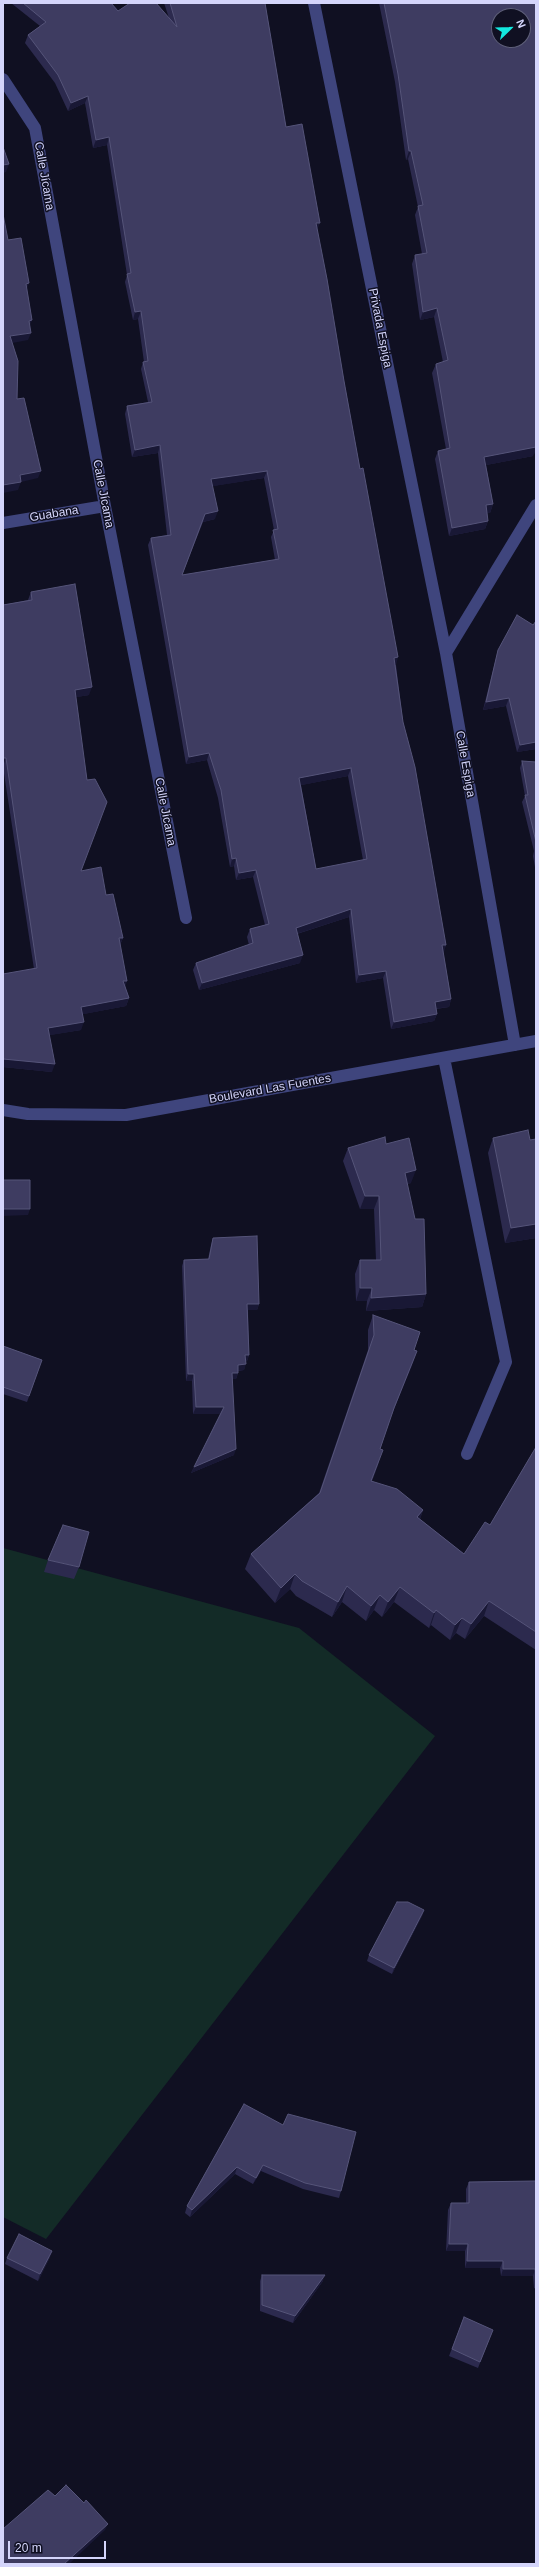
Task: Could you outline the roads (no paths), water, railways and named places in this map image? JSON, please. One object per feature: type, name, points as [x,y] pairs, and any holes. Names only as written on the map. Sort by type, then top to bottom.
[{"type":"street","name":"Privada Espiga","points":[[314,3],[446,653]]},
{"type":"street","name":"Calle Jícama","points":[[3,79],[35,128],[105,506],[186,918]]},
{"type":"street","points":[[446,653],[536,504]]},
{"type":"street","name":"Guabana","points":[[3,523],[105,506]]},
{"type":"street","name":"Calle Espiga","points":[[446,653],[515,1045]]},
{"type":"street","name":"Boulevard Las Fuentes","points":[[3,1110],[28,1114],[126,1115],[536,1041]]},
{"type":"street","points":[[444,1058],[506,1362],[467,1454]]}]
